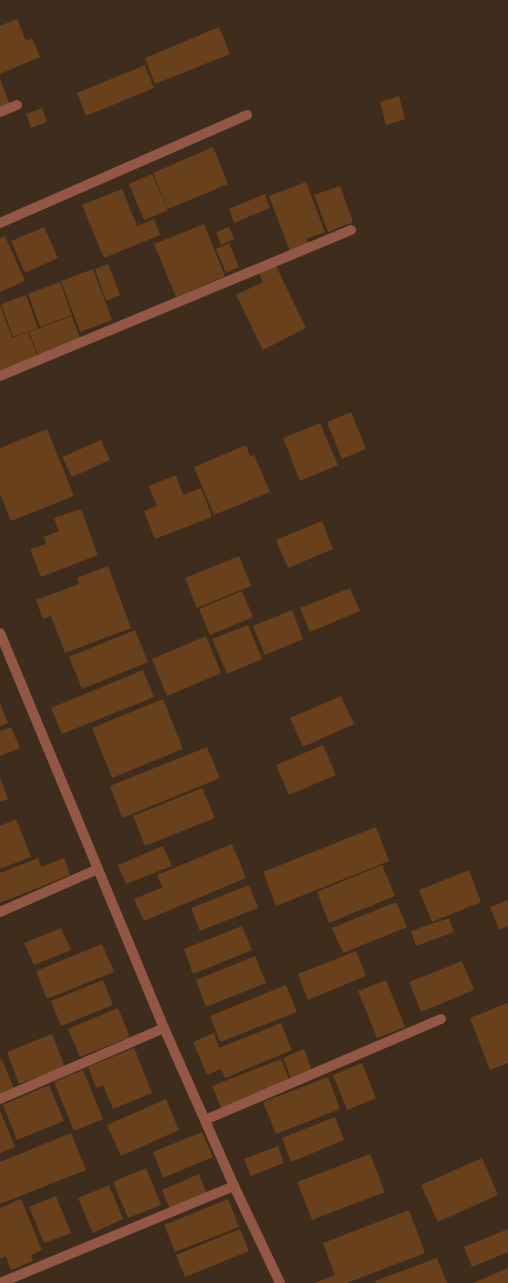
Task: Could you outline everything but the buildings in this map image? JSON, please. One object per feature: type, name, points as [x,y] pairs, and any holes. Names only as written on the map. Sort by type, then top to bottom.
[{"type":"street","points":[[0,112],[17,105]]},
{"type":"street","points":[[0,223],[246,115]]},
{"type":"street","points":[[0,376],[351,230]]},
{"type":"street","points":[[0,633],[164,1028],[234,1186],[280,1283]]},
{"type":"street","points":[[0,912],[98,868]]},
{"type":"street","points":[[206,1120],[441,1019]]},
{"type":"street","points":[[0,1099],[164,1028]]},
{"type":"street","points":[[0,1283],[234,1186]]}]
